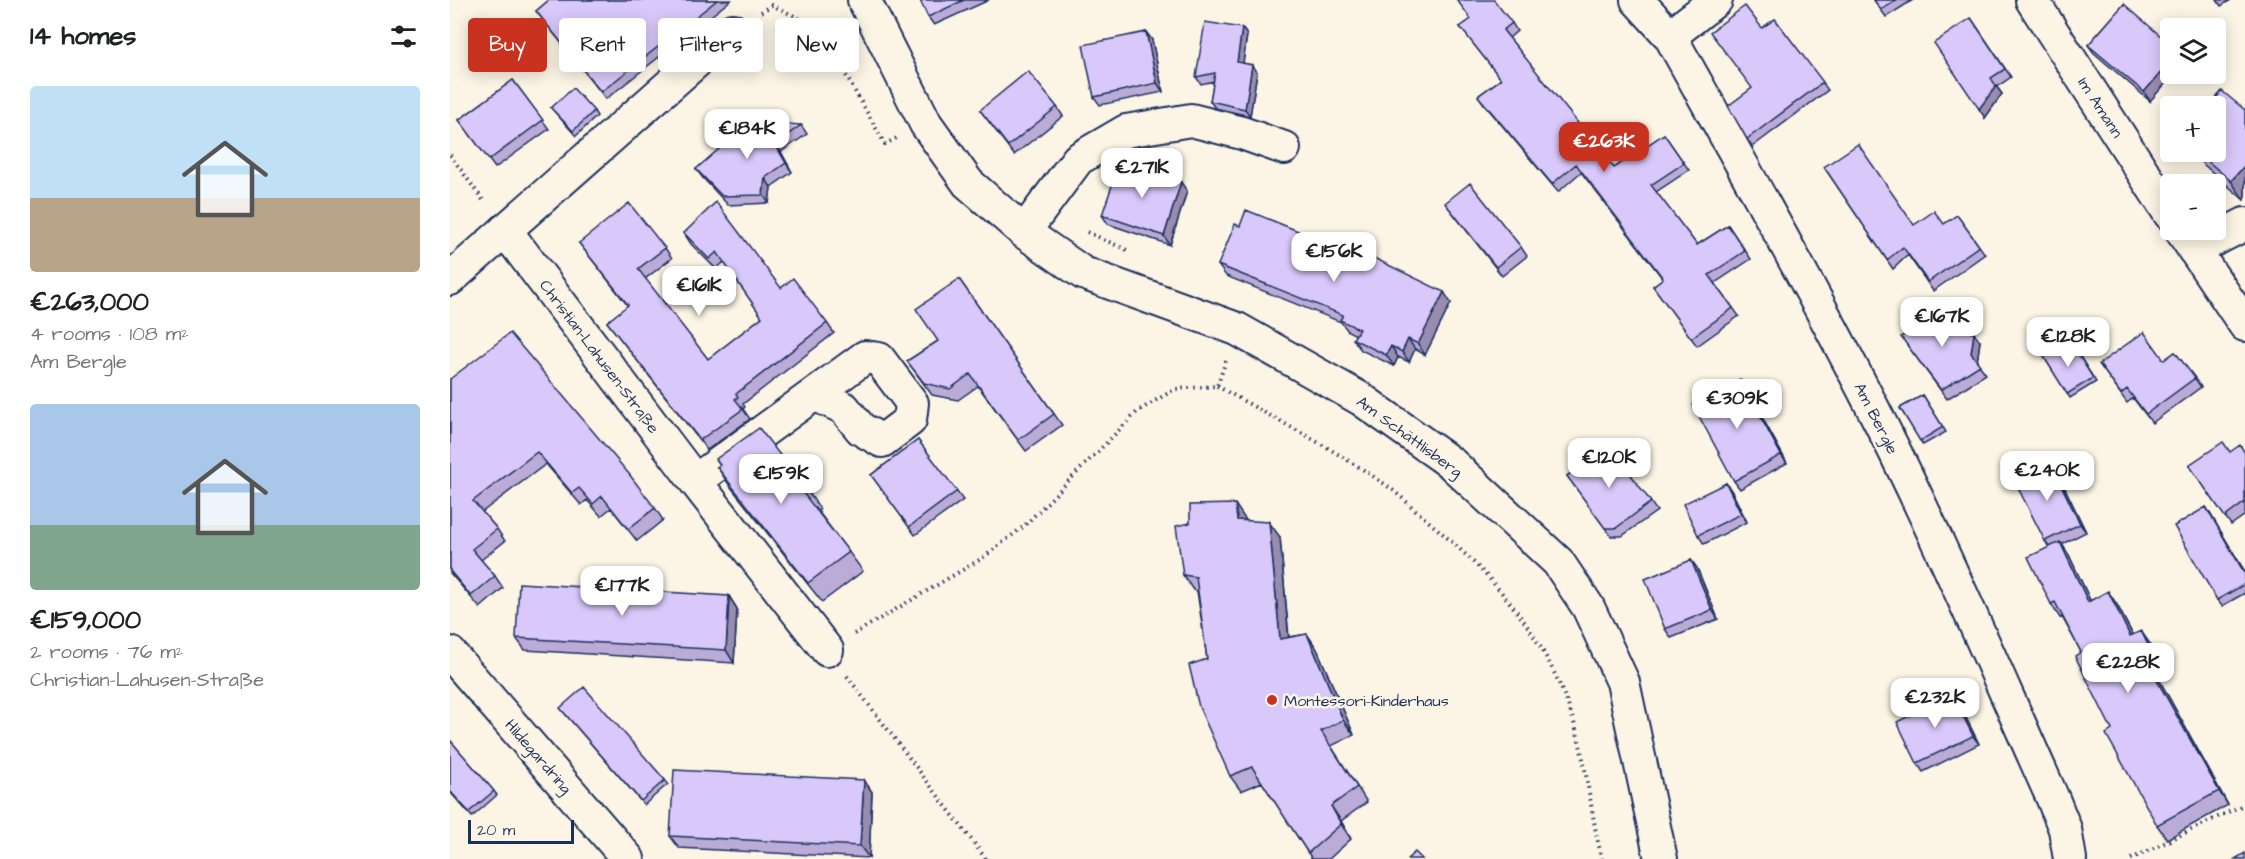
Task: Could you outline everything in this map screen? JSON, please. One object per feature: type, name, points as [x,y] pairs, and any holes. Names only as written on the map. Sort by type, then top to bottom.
[{"type":"street","name":"Am Schättlisberg","points":[[864,0],[926,124],[968,183],[1024,232],[1083,273],[1237,329],[1361,399],[1451,463],[1558,562],[1588,607],[1623,682],[1661,859]]},
{"type":"street","name":"Am Bergle","points":[[1637,0],[1670,36],[1824,313],[1895,452],[1954,577],[2053,799],[2065,829],[2070,859]]},
{"type":"street","points":[[1670,36],[1716,0]]},
{"type":"street","name":"Im Amann","points":[[2031,0],[2160,199]]},
{"type":"street","points":[[450,279],[684,72]]},
{"type":"street","points":[[1024,232],[1078,159],[1126,132],[1191,120],[1242,133],[1284,148]]},
{"type":"street","points":[[2226,229],[2245,224]]},
{"type":"street","name":"Christian-Lahusen-Straße","points":[[505,230],[695,481],[827,650]]},
{"type":"street","points":[[2187,240],[2245,325]]},
{"type":"street","points":[[695,481],[816,394]]},
{"type":"street","name":"Hildegardring","points":[[450,653],[628,859]]},
{"type":"path","points":[[751,18],[772,5],[819,28],[885,144],[926,124]]},
{"type":"path","points":[[450,154],[505,230]]},
{"type":"path","points":[[1217,386],[1237,329]]},
{"type":"path","points":[[986,859],[827,650],[981,559],[1023,527],[1138,411],[1175,389],[1217,386],[1338,455],[1387,486],[1461,549],[1508,598],[1532,631],[1560,685],[1570,710],[1582,753],[1602,859]]},
{"type":"path","points":[[2131,859],[2245,804]]},
{"type":"building","points":[[549,0],[717,0],[694,18],[658,18],[658,47],[646,56],[646,18],[559,18],[559,40],[547,25],[547,18],[542,18],[536,11]]},
{"type":"building","points":[[920,0],[964,0],[928,17]]},
{"type":"building","points":[[1457,0],[1494,0],[1512,23],[1503,30],[1614,168],[1664,134],[1684,163],[1651,185],[1697,245],[1728,225],[1745,251],[1709,275],[1733,308],[1691,338],[1653,286],[1663,278],[1576,164],[1552,184],[1478,96],[1501,79],[1460,27],[1471,19]]},
{"type":"building","points":[[1874,0],[1897,0],[1881,10]]},
{"type":"building","points":[[2124,4],[2160,35],[2160,74],[2144,92],[2088,45]]},
{"type":"building","points":[[1745,6],[1762,28],[1775,19],[1823,82],[1747,139],[1728,106],[1752,88],[1710,32]]},
{"type":"building","points":[[1971,18],[2005,69],[1991,78],[1996,86],[1979,109],[1934,43]]},
{"type":"building","points":[[1205,22],[1242,28],[1237,62],[1252,65],[1245,109],[1210,101],[1215,73],[1196,77]]},
{"type":"building","points":[[1146,32],[1157,83],[1094,97],[1083,45]]},
{"type":"building","points":[[1028,71],[1057,107],[1008,146],[980,110]]},
{"type":"building","points":[[585,72],[626,72],[601,92]]},
{"type":"building","points":[[513,80],[543,120],[489,160],[459,120]]},
{"type":"building","points":[[573,88],[594,111],[573,131],[551,108]]},
{"type":"building","points":[[2222,91],[2245,110],[2245,165],[2231,181],[2226,174],[2223,174],[2209,162],[2226,162],[2226,96],[2218,96]]},
{"type":"building","points":[[751,121],[801,125],[775,144],[786,163],[765,178],[763,195],[722,196],[696,169]]},
{"type":"building","points":[[1858,144],[1914,225],[1934,211],[1944,224],[1957,215],[1979,246],[1928,282],[1903,247],[1887,260],[1824,167]]},
{"type":"building","points":[[1120,162],[1181,182],[1164,236],[1102,215]]},
{"type":"building","points":[[1470,183],[1521,247],[1496,267],[1445,203]]},
{"type":"building","points":[[716,202],[781,288],[793,278],[827,323],[736,394],[738,397],[735,399],[743,409],[700,440],[607,322],[628,305],[579,243],[629,203],[665,248],[638,269],[708,359],[762,317],[717,252],[709,259],[684,233]]},
{"type":"building","points":[[1246,210],[1313,237],[1309,247],[1365,270],[1372,257],[1444,292],[1418,344],[1408,339],[1402,352],[1391,346],[1386,355],[1353,339],[1359,329],[1340,320],[1343,315],[1218,265],[1235,224],[1240,226]]},
{"type":"building","points":[[959,279],[1054,414],[1018,440],[970,374],[950,389],[924,383],[907,361],[938,341],[916,309]]},
{"type":"building","points":[[1946,305],[1962,330],[1974,333],[1971,353],[1980,365],[1941,390],[1901,337]]},
{"type":"building","points":[[2144,332],[2164,360],[2175,352],[2195,378],[2146,414],[2127,389],[2121,394],[2099,364]]},
{"type":"building","points":[[510,333],[655,508],[628,529],[602,496],[593,504],[579,488],[572,493],[537,452],[473,501],[497,529],[472,549],[495,576],[471,596],[450,571],[450,379]]},
{"type":"building","points":[[2070,341],[2093,378],[2067,394],[2044,357]]},
{"type":"building","points":[[1740,379],[1781,455],[1734,481],[1693,405]]},
{"type":"building","points":[[1923,395],[1943,427],[1920,441],[1900,408]]},
{"type":"building","points":[[759,428],[807,490],[803,493],[849,552],[808,583],[717,467],[720,465],[716,459]]},
{"type":"building","points":[[918,440],[957,491],[909,527],[871,475]]},
{"type":"building","points":[[2223,442],[2230,452],[2240,445],[2245,453],[2245,502],[2225,517],[2189,465]]},
{"type":"building","points":[[1609,445],[1651,502],[1616,528],[1605,528],[1567,476]]},
{"type":"building","points":[[2050,462],[2080,524],[2045,541],[2014,480]]},
{"type":"building","points":[[1726,483],[1741,514],[1698,535],[1683,504]]},
{"type":"building","name":"Montessori-Kinderhaus","points":[[1235,504],[1237,520],[1269,522],[1280,639],[1307,634],[1343,720],[1321,731],[1357,787],[1331,806],[1341,824],[1308,853],[1252,767],[1230,776],[1199,707],[1189,665],[1207,659],[1196,577],[1183,575],[1176,526],[1190,523],[1190,505]]},
{"type":"building","points":[[2206,507],[2245,574],[2245,584],[2217,600],[2174,526]]},
{"type":"building","points":[[2060,542],[2088,602],[2108,591],[2130,636],[2141,631],[2153,655],[2145,659],[2219,791],[2157,825],[2106,734],[2112,730],[2075,656],[2081,652],[2055,602],[2051,604],[2028,557]]},
{"type":"building","points":[[1691,560],[1712,610],[1665,629],[1645,579]]},
{"type":"building","points":[[519,583],[729,596],[726,650],[516,638]]},
{"type":"building","points":[[584,687],[665,780],[641,801],[560,708]]},
{"type":"building","points":[[1952,694],[1973,736],[1917,763],[1897,722]]},
{"type":"building","points":[[450,740],[494,791],[469,812],[450,791]]},
{"type":"building","points":[[674,770],[864,780],[860,846],[670,836]]},
{"type":"building","points":[[1415,852],[1422,859],[1407,859]]},
{"type":"building","points":[[2245,853],[2245,859],[2235,859]]},
{"type":"place","name":"Montessori-Kinderhaus","points":[[1272,700]]}]
